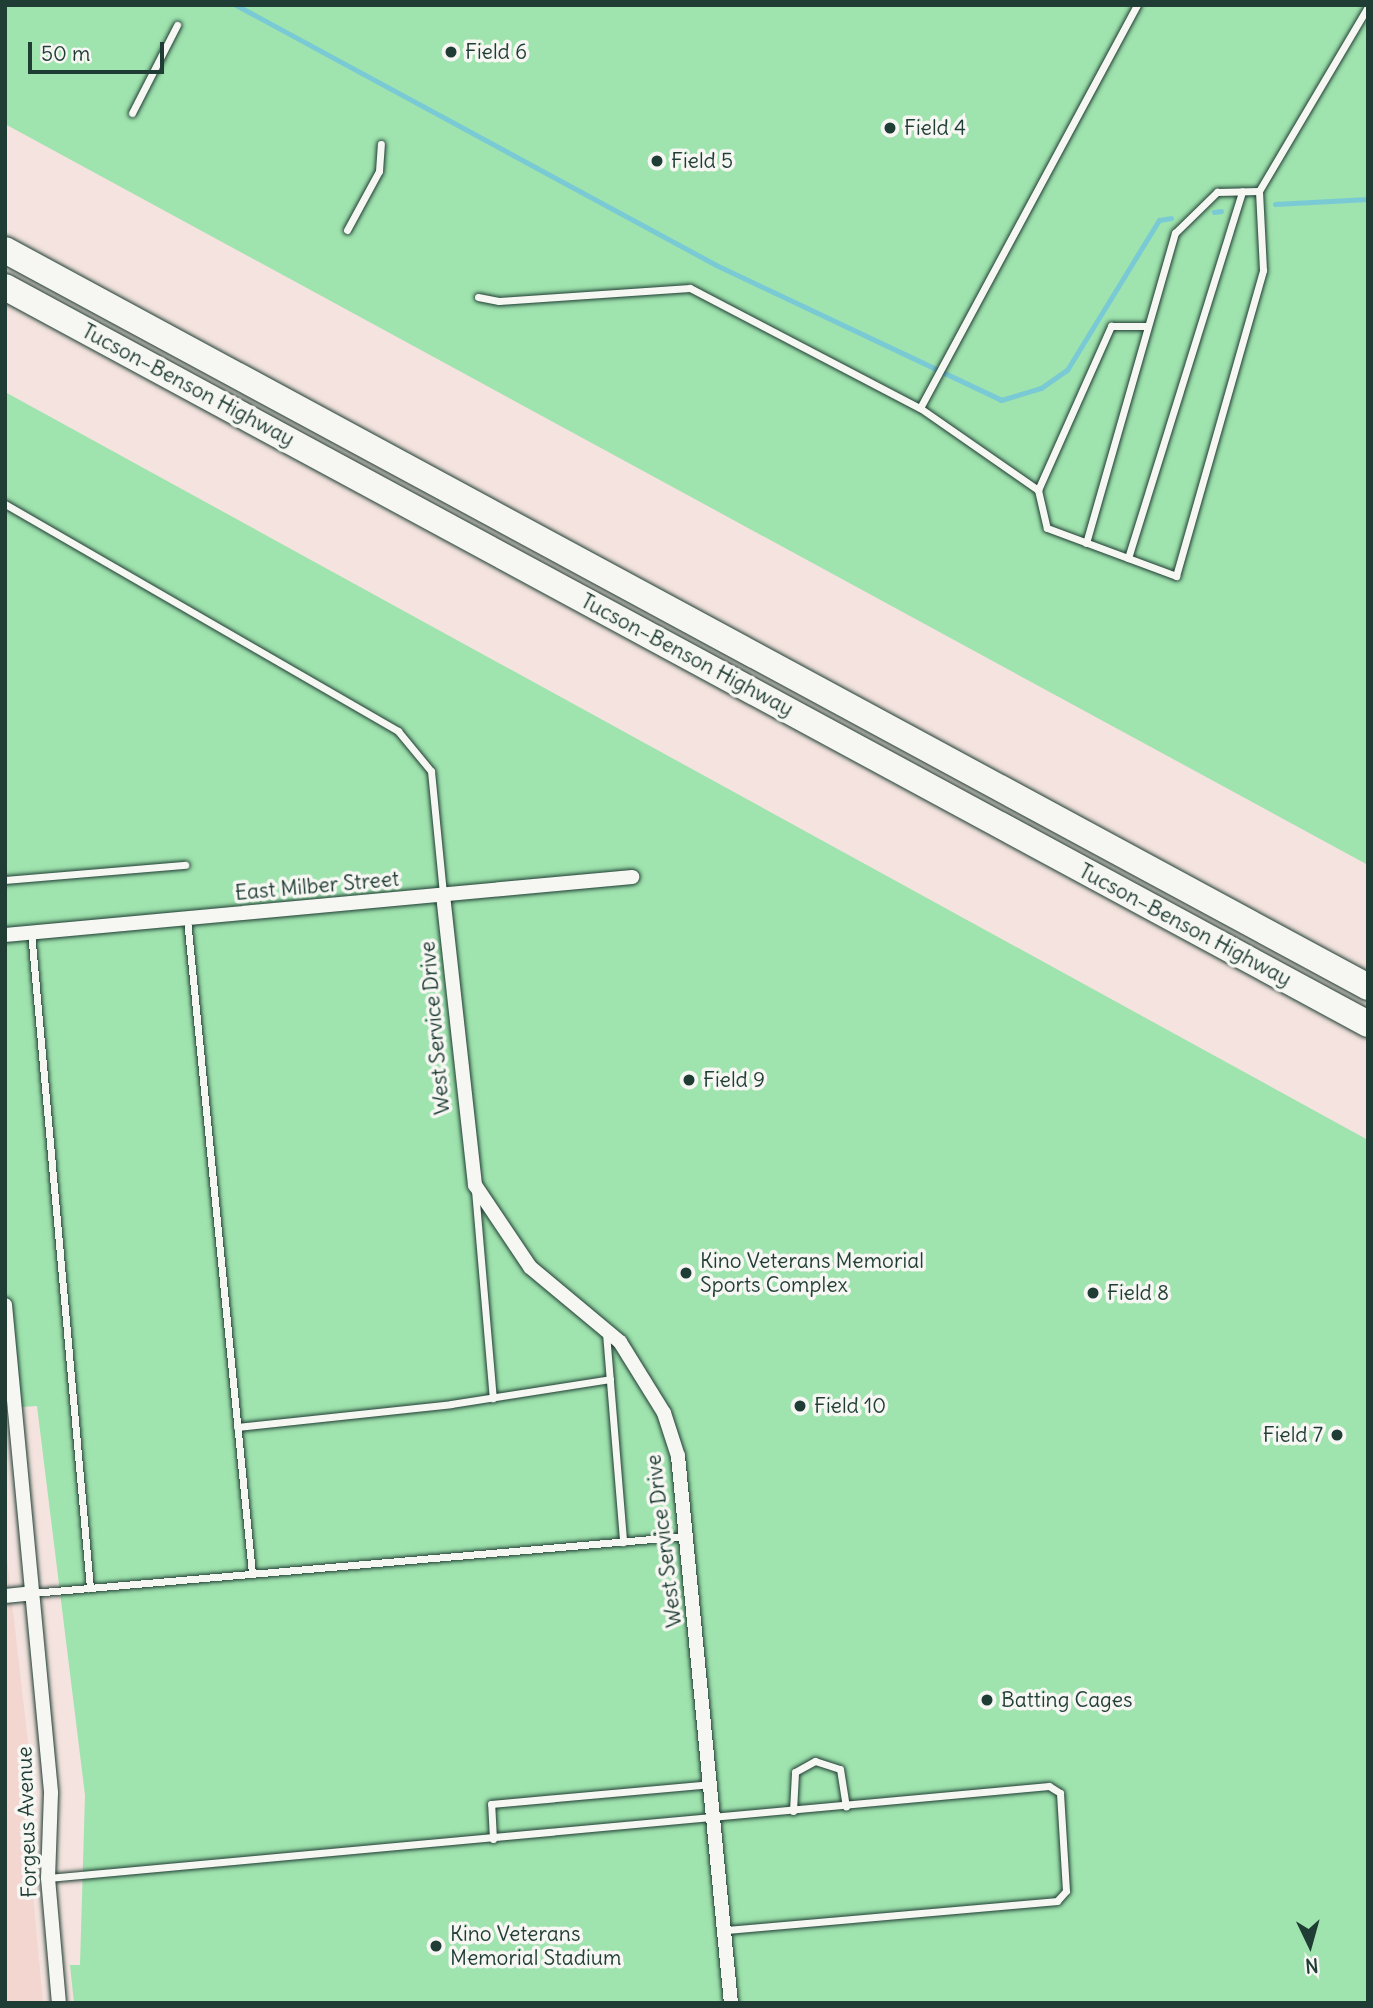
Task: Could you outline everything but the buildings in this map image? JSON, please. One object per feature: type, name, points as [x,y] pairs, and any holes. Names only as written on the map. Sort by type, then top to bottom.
[{"type":"highway","name":"Tucson–Benson Highway","points":[[5,250],[1368,987]]},
{"type":"highway","name":"Tucson–Benson Highway","points":[[5,286],[1368,1024]]},
{"type":"street","name":"East Milber Street","points":[[5,935],[632,877]]},
{"type":"street","name":"West Service Drive","points":[[443,895],[475,1185],[530,1268],[606,1329],[645,1375],[664,1413],[678,1456],[731,2003]]},
{"type":"street","name":"Forgeus Avenue","points":[[5,1305],[51,1793],[48,1878],[59,2003]]},
{"type":"street","points":[[5,1595],[32,1593]]},
{"type":"lane","points":[[920,408],[1137,5]]},
{"type":"lane","points":[[1147,326],[1111,326],[1038,490],[1047,528],[1176,576],[1263,270],[1259,191],[1368,7]]},
{"type":"lane","points":[[132,113],[177,25]]},
{"type":"lane","points":[[347,230],[379,171],[380,144]]},
{"type":"lane","points":[[1128,558],[1242,191]]},
{"type":"lane","points":[[1086,542],[1175,233],[1217,192],[1259,191]]},
{"type":"lane","points":[[478,297],[499,301],[690,288],[920,408],[1038,490]]},
{"type":"lane","points":[[5,504],[398,731],[431,771],[443,895]]},
{"type":"lane","points":[[5,880],[185,865]]},
{"type":"lane","points":[[187,919],[252,1574]]},
{"type":"lane","points":[[31,932],[90,1588]]},
{"type":"lane","points":[[475,1185],[493,1398]]},
{"type":"lane","points":[[606,1329],[622,1542]]},
{"type":"lane","points":[[237,1427],[493,1398],[610,1379]]},
{"type":"lane","points":[[32,1593],[687,1536]]},
{"type":"lane","points":[[793,1811],[795,1772],[815,1761],[840,1769],[846,1807]]},
{"type":"lane","points":[[493,1839],[491,1804],[709,1784]]},
{"type":"lane","points":[[48,1878],[846,1807],[1049,1786],[1060,1793],[1066,1891],[1057,1901],[724,1930]]},
{"type":"shaded area","points":[[5,1541],[31,1769],[30,1861],[43,2003],[5,2003]]},
{"type":"green space","points":[[5,5],[1368,5],[1368,865],[5,124]]},
{"type":"green space","name":"Kino Veterans Memorial Sports Complex","points":[[5,392],[1368,1140],[1368,2003],[74,2003],[70,1965],[80,1965],[85,1795],[37,1406],[5,1408]]},
{"type":"waterway","points":[[236,5],[716,265],[1001,400],[1041,388],[1067,370],[1159,220],[1171,218]]},
{"type":"waterway","points":[[1275,204],[1368,199]]},
{"type":"waterway","points":[[1214,212],[1221,211]]},
{"type":"place","name":"Field 6","points":[[451,52]]},
{"type":"place","name":"Field 4","points":[[890,128]]},
{"type":"place","name":"Field 5","points":[[657,161]]},
{"type":"place","name":"Field 9","points":[[689,1080]]},
{"type":"place","name":"Kino Veterans Memorial Sports Complex","points":[[686,1273]]},
{"type":"place","name":"Field 8","points":[[1093,1293]]},
{"type":"place","name":"Field 10","points":[[800,1406]]},
{"type":"place","name":"Field 7","points":[[1337,1435]]},
{"type":"place","name":"Batting Cages","points":[[987,1700]]},
{"type":"place","name":"Kino Veterans Memorial Stadium","points":[[436,1946]]}]
